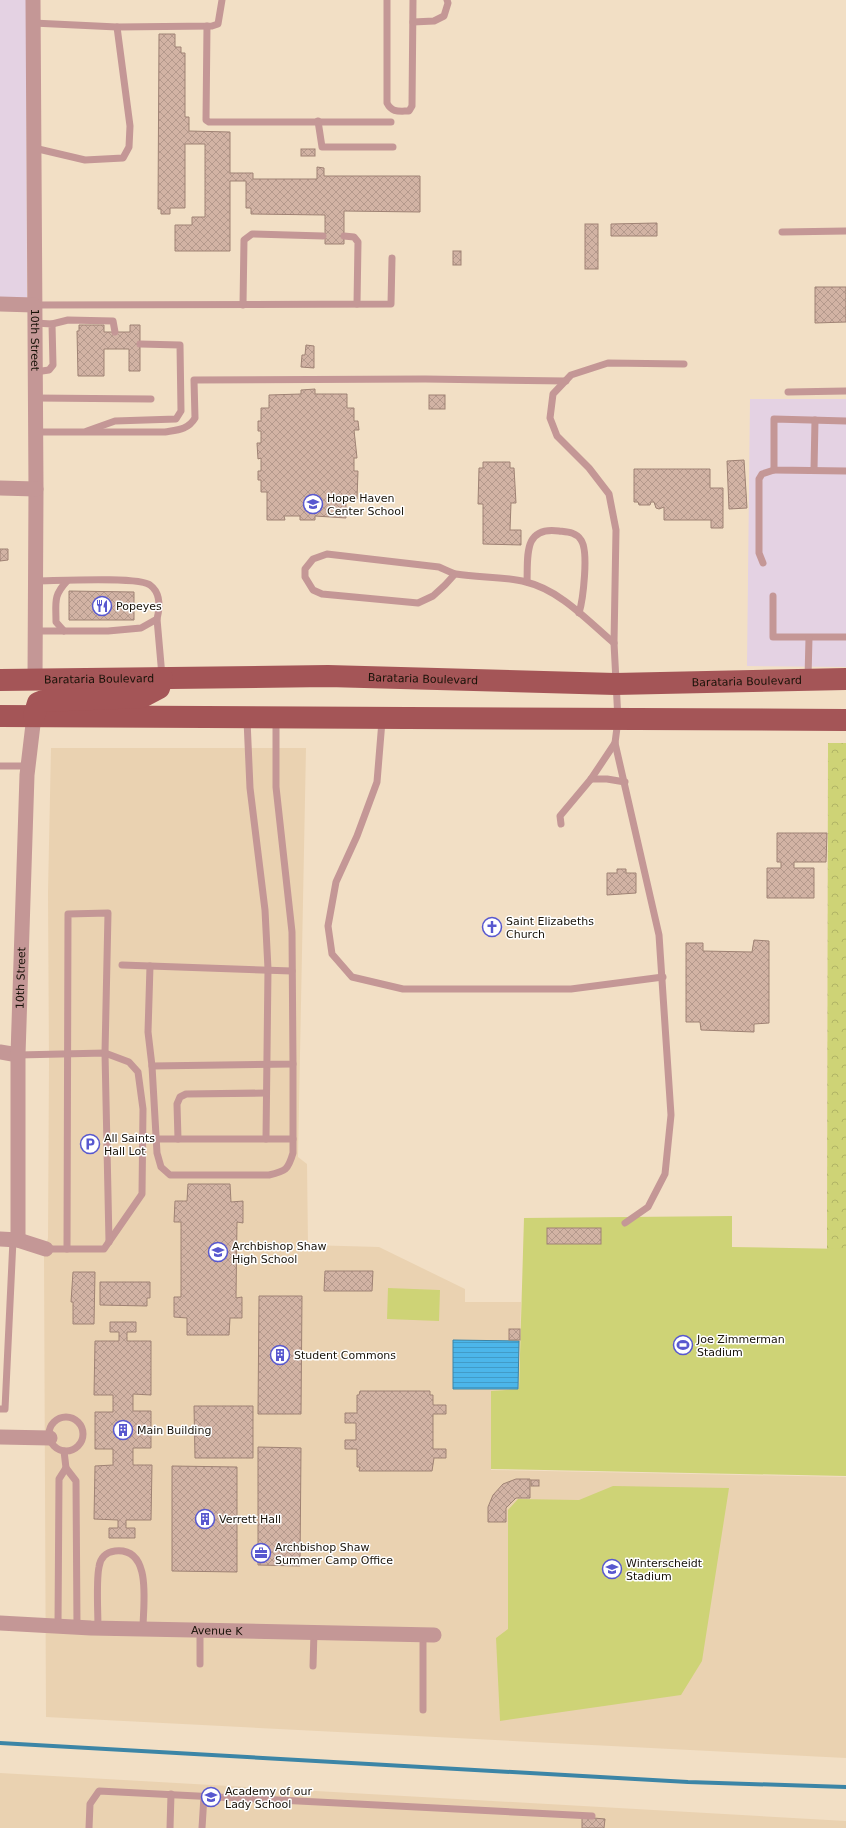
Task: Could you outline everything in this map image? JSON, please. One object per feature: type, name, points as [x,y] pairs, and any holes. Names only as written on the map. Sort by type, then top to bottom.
[{"type":"main road","name":"Barataria Boulevard","points":[[0,680],[328,676],[615,684],[846,679]]},
{"type":"main road","points":[[34,716],[38,703],[43,701],[142,697],[159,688],[162,678]]},
{"type":"main road","points":[[0,703],[20,702],[35,680]]},
{"type":"main road","points":[[0,716],[846,720]]},
{"type":"street","name":"10th Street","points":[[33,0],[34,372],[36,488],[35,680]]},
{"type":"street","points":[[0,304],[34,305]]},
{"type":"street","points":[[0,488],[36,488]]},
{"type":"street","name":"10th Street","points":[[11,1240],[28,766],[34,716]]},
{"type":"street","points":[[0,1052],[18,1055]]},
{"type":"street","points":[[11,1240],[46,1249]]},
{"type":"street","points":[[0,1437],[50,1438]]},
{"type":"street","name":"Avenue K","points":[[0,1623],[98,1628],[428,1635]]},
{"type":"lane","points":[[33,23],[117,27],[207,26],[218,24],[222,0]]},
{"type":"lane","points":[[387,0],[387,103],[390,109],[394,111],[409,111],[412,106],[413,0]]},
{"type":"lane","points":[[413,22],[434,21],[444,16],[448,3],[447,0]]},
{"type":"lane","points":[[207,26],[206,120],[209,122],[391,122]]},
{"type":"lane","points":[[34,148],[86,160],[122,158],[129,148],[130,126],[117,27]]},
{"type":"lane","points":[[318,121],[322,146],[393,148]]},
{"type":"lane","points":[[782,232],[846,231]]},
{"type":"lane","points":[[243,304],[244,240],[247,237],[252,234],[323,236]]},
{"type":"lane","points":[[344,236],[354,237],[358,242],[357,304]]},
{"type":"lane","points":[[34,305],[391,304],[392,258]]},
{"type":"lane","points":[[35,323],[52,324],[68,320],[113,321],[115,332]]},
{"type":"lane","points":[[34,372],[48,370],[53,365],[52,324]]},
{"type":"lane","points":[[81,433],[115,421],[176,419],[181,411],[180,345],[140,344]]},
{"type":"lane","points":[[625,1223],[648,1207],[665,1174],[671,1115],[663,977],[659,935],[615,743],[618,720],[614,643],[616,530],[609,494],[589,468],[557,436],[550,418],[553,394],[571,375],[608,363],[684,364]]},
{"type":"lane","points":[[35,432],[164,432],[187,428],[195,418],[194,380],[566,380]]},
{"type":"lane","points":[[788,392],[846,391]]},
{"type":"lane","points":[[35,398],[151,398]]},
{"type":"lane","points":[[774,470],[774,419],[846,421]]},
{"type":"lane","points":[[814,470],[815,420]]},
{"type":"lane","points":[[763,563],[759,553],[759,479],[762,474],[774,470],[846,471]]},
{"type":"lane","points":[[527,582],[528,554],[532,538],[537,533],[555,530],[573,533],[581,540],[584,554],[583,599],[579,613]]},
{"type":"lane","points":[[455,574],[432,596],[418,603],[322,594],[313,590],[305,577],[305,569],[313,558],[327,554],[439,567],[455,574],[500,577],[527,582],[551,592],[579,613],[614,643]]},
{"type":"lane","points":[[35,581],[132,581],[149,584],[156,591],[159,601],[158,619],[162,678]]},
{"type":"lane","points":[[64,631],[56,622],[56,600],[58,591],[67,581]]},
{"type":"lane","points":[[774,596],[773,637],[846,637]]},
{"type":"lane","points":[[35,630],[108,631],[141,628],[158,619]]},
{"type":"lane","points":[[808,638],[808,680]]},
{"type":"lane","points":[[247,718],[250,788],[265,910],[268,969],[266,1139]]},
{"type":"lane","points":[[150,966],[148,1032],[152,1066],[157,1153],[162,1167],[170,1175],[269,1175],[284,1171],[289,1165],[293,1153],[292,932],[276,787],[276,718]]},
{"type":"lane","points":[[382,719],[377,782],[358,836],[336,882],[328,926],[332,954],[352,977],[403,989],[571,989],[663,977]]},
{"type":"lane","points":[[561,824],[560,816],[591,779],[615,743]]},
{"type":"lane","points":[[0,766],[28,766]]},
{"type":"lane","points":[[591,779],[607,779],[625,782]]},
{"type":"lane","points":[[67,1249],[68,914],[108,913],[105,1053],[109,1242]]},
{"type":"lane","points":[[122,966],[268,969],[292,971]]},
{"type":"lane","points":[[18,1055],[105,1053],[129,1062],[138,1072],[143,1109],[142,1194],[104,1249],[46,1249]]},
{"type":"lane","points":[[152,1066],[293,1064]]},
{"type":"lane","points":[[178,1139],[177,1104],[180,1097],[186,1094],[266,1093]]},
{"type":"lane","points":[[156,1139],[293,1139]]},
{"type":"lane","points":[[0,1409],[5,1409],[11,1240]]},
{"type":"lane","points":[[69,1417],[79,1423],[82,1428],[82,1440],[75,1448],[64,1451],[55,1447],[50,1438],[50,1428],[58,1419],[69,1417]]},
{"type":"lane","points":[[64,1451],[66,1468],[76,1481],[77,1627]]},
{"type":"lane","points":[[58,1626],[59,1479],[66,1468]]},
{"type":"lane","points":[[98,1628],[99,1567],[103,1556],[112,1551],[122,1550],[135,1557],[140,1565],[143,1576],[144,1628]]},
{"type":"lane","points":[[200,1629],[200,1664]]},
{"type":"lane","points":[[313,1666],[314,1632]]},
{"type":"lane","points":[[423,1710],[428,1635]]},
{"type":"lane","points":[[89,1828],[90,1804],[99,1791],[592,1816]]},
{"type":"lane","points":[[170,1828],[171,1794]]},
{"type":"lane","points":[[202,1828],[204,1796]]},
{"type":"shaded area","points":[[0,0],[26,0],[27,300],[0,299]]},
{"type":"shaded area","points":[[750,399],[846,399],[846,667],[747,666]]},
{"type":"shaded area","name":"Archbishop Shaw High School","points":[[51,748],[306,748],[298,1157],[307,1164],[308,1245],[379,1247],[465,1289],[465,1302],[521,1302],[519,1390],[491,1391],[491,1470],[846,1477],[846,1758],[46,1717],[44,1256],[48,1238],[48,893]]},
{"type":"shaded area","name":"Academy of our Lady School","points":[[0,1773],[846,1821],[846,1828],[0,1828]]},
{"type":"green space","points":[[828,743],[846,743],[846,1249],[827,1249]]},
{"type":"green space","name":"Joe Zimmerman Stadium","points":[[732,1216],[732,1247],[846,1249],[846,1476],[491,1469],[491,1391],[519,1389],[524,1218]]},
{"type":"green space","points":[[388,1288],[440,1290],[439,1321],[387,1319]]},
{"type":"green space","name":"Winterscheidt Stadium","points":[[613,1486],[729,1488],[702,1661],[681,1695],[500,1721],[496,1638],[508,1629],[508,1510],[518,1499],[579,1500]]},
{"type":"water","points":[[453,1340],[519,1341],[518,1389],[453,1389]]},
{"type":"building","points":[[159,34],[175,34],[175,47],[181,47],[181,53],[185,53],[185,117],[189,117],[189,131],[230,132],[230,173],[253,173],[253,179],[317,179],[317,167],[324,168],[324,176],[420,176],[420,212],[344,211],[344,244],[325,244],[325,215],[251,214],[251,208],[246,208],[246,181],[230,181],[230,251],[175,251],[175,225],[192,225],[192,217],[205,217],[205,144],[185,144],[185,208],[170,208],[170,214],[161,214],[161,209],[158,209]]},
{"type":"building","points":[[301,149],[315,149],[315,156],[301,156]]},
{"type":"building","points":[[657,223],[657,236],[611,236],[611,224]]},
{"type":"building","points":[[585,224],[598,224],[598,269],[585,269]]},
{"type":"building","points":[[453,251],[461,251],[461,265],[453,265]]},
{"type":"building","points":[[815,287],[846,287],[846,322],[815,323]]},
{"type":"building","points":[[79,325],[104,325],[104,332],[130,332],[130,325],[140,325],[140,371],[129,371],[129,349],[104,349],[104,376],[78,376],[77,331],[79,331]]},
{"type":"building","points":[[306,345],[314,346],[314,368],[301,367],[302,355],[305,355]]},
{"type":"building","points":[[315,389],[315,394],[347,394],[347,408],[354,408],[354,421],[358,421],[359,430],[354,430],[357,458],[354,458],[354,471],[358,471],[357,499],[349,500],[346,498],[346,518],[315,516],[315,520],[300,520],[300,516],[284,516],[285,520],[267,520],[267,492],[261,492],[261,480],[258,480],[258,471],[261,471],[261,458],[258,459],[257,443],[261,443],[261,431],[258,431],[258,421],[261,421],[261,408],[269,408],[269,395],[301,394],[301,390]]},
{"type":"building","points":[[429,395],[445,395],[445,409],[429,409]]},
{"type":"building","points":[[744,460],[747,508],[729,509],[727,461]]},
{"type":"building","points":[[483,462],[510,462],[510,468],[514,468],[516,503],[511,503],[510,530],[521,530],[521,545],[483,544],[483,504],[478,504],[479,468],[483,468]]},
{"type":"building","points":[[634,469],[710,469],[710,488],[723,488],[723,528],[711,528],[711,520],[664,520],[664,507],[659,509],[656,508],[654,502],[651,502],[650,505],[639,505],[638,502],[634,502]]},
{"type":"building","points":[[0,549],[8,549],[8,560],[0,561]]},
{"type":"building","name":"Popeyes","points":[[69,591],[134,592],[134,620],[69,620]]},
{"type":"building","points":[[777,833],[827,833],[826,862],[794,862],[794,868],[814,868],[814,898],[767,898],[767,868],[781,868],[781,862],[777,862]]},
{"type":"building","points":[[617,869],[626,869],[626,873],[636,873],[636,893],[607,895],[607,873],[617,873]]},
{"type":"building","points":[[754,940],[769,941],[769,1023],[754,1024],[754,1032],[701,1030],[700,1022],[686,1022],[686,943],[703,943],[703,951],[752,952]]},
{"type":"building","points":[[188,1184],[230,1184],[231,1202],[243,1201],[243,1223],[237,1222],[236,1298],[242,1297],[242,1318],[230,1318],[229,1335],[187,1335],[187,1318],[174,1317],[174,1297],[181,1297],[181,1222],[174,1222],[175,1201],[187,1201]]},
{"type":"building","points":[[547,1228],[601,1228],[601,1244],[547,1244]]},
{"type":"building","points":[[325,1271],[373,1271],[372,1291],[324,1291]]},
{"type":"building","points":[[73,1272],[95,1272],[94,1324],[73,1324],[73,1302],[71,1302]]},
{"type":"building","points":[[100,1282],[150,1282],[150,1298],[147,1298],[147,1306],[100,1305]]},
{"type":"building","name":"Student Commons","points":[[259,1296],[302,1296],[301,1414],[258,1414]]},
{"type":"building","name":"Main Building","points":[[110,1322],[136,1322],[136,1332],[127,1332],[127,1341],[151,1341],[151,1395],[133,1394],[133,1411],[151,1411],[151,1448],[133,1448],[133,1465],[152,1465],[151,1520],[126,1520],[126,1528],[135,1528],[135,1538],[109,1538],[109,1528],[118,1528],[118,1520],[94,1519],[95,1466],[113,1465],[113,1449],[95,1449],[95,1412],[113,1412],[113,1395],[94,1395],[95,1341],[119,1341],[119,1332],[110,1332]]},
{"type":"building","points":[[509,1329],[520,1329],[520,1340],[509,1340]]},
{"type":"building","points":[[360,1391],[430,1391],[430,1395],[433,1395],[433,1405],[446,1405],[446,1414],[433,1414],[433,1449],[446,1449],[446,1458],[434,1458],[432,1471],[359,1471],[360,1467],[357,1467],[357,1449],[345,1449],[345,1440],[356,1440],[356,1423],[345,1423],[345,1413],[357,1413],[357,1395],[359,1395]]},
{"type":"building","points":[[194,1406],[253,1406],[253,1458],[195,1458]]},
{"type":"building","points":[[258,1447],[301,1448],[300,1566],[258,1565]]},
{"type":"building","name":"Verrett Hall","points":[[172,1466],[237,1467],[237,1572],[172,1571]]},
{"type":"building","points":[[516,1479],[530,1479],[530,1498],[516,1498],[506,1508],[506,1522],[488,1522],[488,1507],[493,1495],[503,1484]]},
{"type":"building","points":[[531,1480],[539,1480],[539,1486],[531,1486]]},
{"type":"building","points":[[582,1817],[605,1819],[604,1828],[582,1828]]},
{"type":"waterway","points":[[0,1743],[688,1782],[846,1787]]},
{"type":"place","name":"Hope Haven Center School","points":[[313,504]]},
{"type":"place","name":"Popeyes","points":[[102,606]]},
{"type":"place","name":"Saint Elizabeths Church","points":[[492,927]]},
{"type":"place","name":"All Saints Hall Lot","points":[[90,1144]]},
{"type":"place","name":"Archbishop Shaw High School","points":[[218,1252]]},
{"type":"place","name":"Joe Zimmerman Stadium","points":[[683,1345]]},
{"type":"place","name":"Student Commons","points":[[280,1355]]},
{"type":"place","name":"Main Building","points":[[123,1430]]},
{"type":"place","name":"Verrett Hall","points":[[205,1519]]},
{"type":"place","name":"Archbishop Shaw Summer Camp Office","points":[[261,1553]]},
{"type":"place","name":"Winterscheidt Stadium","points":[[612,1569]]},
{"type":"place","name":"Academy of our Lady School","points":[[211,1797]]}]
